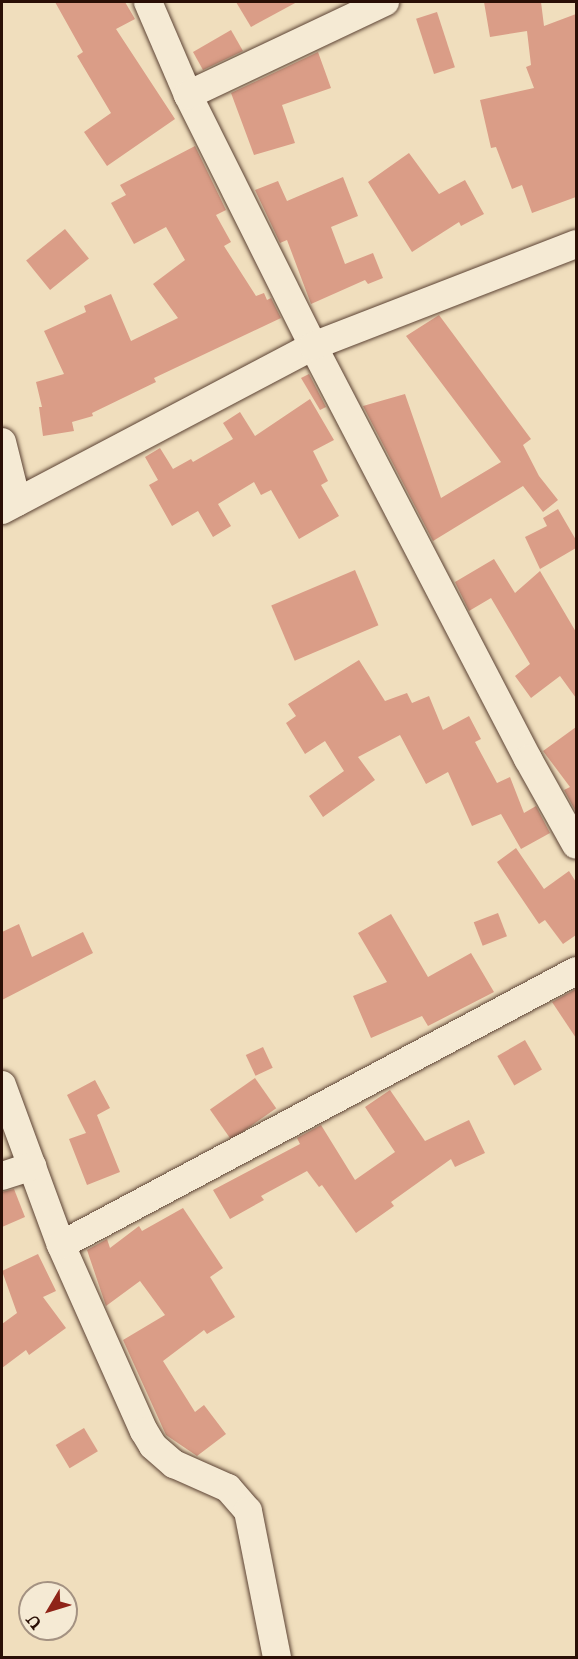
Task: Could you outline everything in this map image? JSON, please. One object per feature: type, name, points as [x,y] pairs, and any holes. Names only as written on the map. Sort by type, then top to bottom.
[{"type":"street","points":[[148,2],[188,95],[313,346],[528,759],[576,845]]},
{"type":"street","points":[[188,95],[385,2]]},
{"type":"street","points":[[2,442],[9,506],[313,346],[576,244]]},
{"type":"street","points":[[61,1245],[576,971]]},
{"type":"street","points":[[2,1085],[61,1245],[153,1446],[196,1477],[228,1488],[248,1512],[277,1658]]},
{"type":"street","points":[[2,1176],[32,1166]]},
{"type":"building","points":[[55,2],[125,2],[135,19],[116,29],[175,119],[107,166],[84,132],[111,113],[77,56],[83,52]]},
{"type":"building","points":[[236,2],[297,2],[251,27]]},
{"type":"building","points":[[484,2],[541,2],[544,26],[576,14],[576,197],[532,213],[522,185],[512,189],[496,147],[491,148],[480,100],[534,88],[526,67],[531,65],[527,31],[490,37]]},
{"type":"building","points":[[437,12],[455,67],[434,74],[416,19]]},
{"type":"building","points":[[231,30],[243,51],[203,70],[193,52]]},
{"type":"building","points":[[318,52],[331,88],[282,105],[295,143],[254,155],[231,93]]},
{"type":"building","points":[[195,146],[226,210],[216,215],[231,242],[224,246],[256,296],[264,293],[267,300],[271,298],[281,318],[154,378],[156,382],[92,413],[93,416],[72,422],[74,431],[43,436],[39,407],[42,407],[36,382],[64,374],[44,331],[86,312],[84,306],[111,294],[131,341],[178,318],[153,284],[185,260],[166,227],[134,244],[111,203],[126,195],[120,185]]},
{"type":"building","points":[[409,153],[439,194],[465,180],[484,214],[461,226],[459,222],[412,252],[368,182]]},
{"type":"building","points":[[343,177],[358,216],[331,227],[345,264],[373,253],[383,278],[368,284],[365,280],[311,304],[287,240],[280,243],[255,190],[278,181],[287,201]]},
{"type":"building","points":[[65,229],[89,259],[50,290],[26,260]]},
{"type":"building","points":[[439,315],[531,439],[523,445],[539,476],[558,500],[543,512],[523,486],[433,541],[363,406],[405,394],[441,498],[501,462],[406,336]]},
{"type":"building","points":[[309,374],[326,407],[320,410],[301,378]]},
{"type":"building","points":[[310,399],[334,440],[313,451],[328,481],[321,485],[339,516],[299,539],[271,490],[261,495],[254,482],[218,504],[231,526],[213,537],[198,511],[172,526],[149,485],[158,480],[145,457],[160,448],[173,469],[191,459],[193,462],[233,439],[223,423],[240,412],[255,436]]},
{"type":"building","points":[[558,509],[576,540],[576,548],[540,569],[525,537],[547,526],[543,518]]},
{"type":"building","points":[[494,559],[515,593],[540,571],[576,632],[576,698],[560,676],[531,698],[515,676],[530,664],[491,598],[469,611],[455,582]]},
{"type":"building","points":[[355,570],[378,625],[295,661],[271,606]]},
{"type":"building","points":[[359,660],[385,701],[407,693],[412,703],[429,696],[443,730],[469,716],[481,739],[475,742],[497,783],[510,777],[524,813],[536,806],[550,833],[521,849],[501,814],[472,826],[448,772],[426,784],[400,735],[358,757],[375,780],[323,817],[309,796],[344,771],[325,741],[305,754],[286,723],[296,716],[288,704]]},
{"type":"building","points":[[576,727],[576,812],[564,790],[570,787],[543,751]]},
{"type":"building","points":[[516,848],[544,889],[569,871],[576,882],[576,935],[563,944],[545,920],[539,924],[497,862]]},
{"type":"building","points":[[498,913],[507,936],[483,946],[474,922]]},
{"type":"building","points":[[391,914],[428,977],[471,953],[494,992],[428,1026],[422,1016],[371,1038],[353,996],[387,982],[358,933]]},
{"type":"building","points":[[19,924],[32,957],[83,932],[93,953],[2,1000],[2,932]]},
{"type":"building","points":[[576,989],[576,1038],[552,1002]]},
{"type":"building","points":[[525,1040],[542,1069],[514,1085],[497,1056]]},
{"type":"building","points":[[263,1047],[273,1068],[256,1076],[246,1055]]},
{"type":"building","points":[[255,1078],[276,1108],[231,1140],[210,1110]]},
{"type":"building","points":[[95,1080],[110,1108],[97,1115],[120,1172],[87,1185],[69,1139],[86,1133],[67,1095]]},
{"type":"building","points":[[390,1090],[425,1141],[469,1120],[485,1153],[455,1167],[451,1159],[391,1202],[394,1206],[356,1233],[322,1185],[319,1187],[307,1171],[261,1196],[264,1200],[230,1219],[213,1190],[300,1144],[297,1138],[321,1125],[355,1180],[395,1152],[365,1107]]},
{"type":"building","points":[[14,1189],[25,1217],[2,1227],[2,1192]]},
{"type":"building","points":[[183,1208],[223,1268],[210,1277],[235,1317],[207,1334],[204,1330],[163,1361],[195,1412],[204,1405],[226,1434],[197,1456],[166,1435],[123,1340],[165,1315],[140,1281],[106,1306],[87,1250],[107,1239],[110,1248],[139,1226],[142,1231]]},
{"type":"building","points":[[38,1254],[56,1291],[43,1297],[66,1328],[29,1355],[26,1350],[2,1368],[2,1324],[17,1313],[2,1271]]},
{"type":"building","points":[[84,1428],[98,1451],[70,1468],[56,1445]]}]
